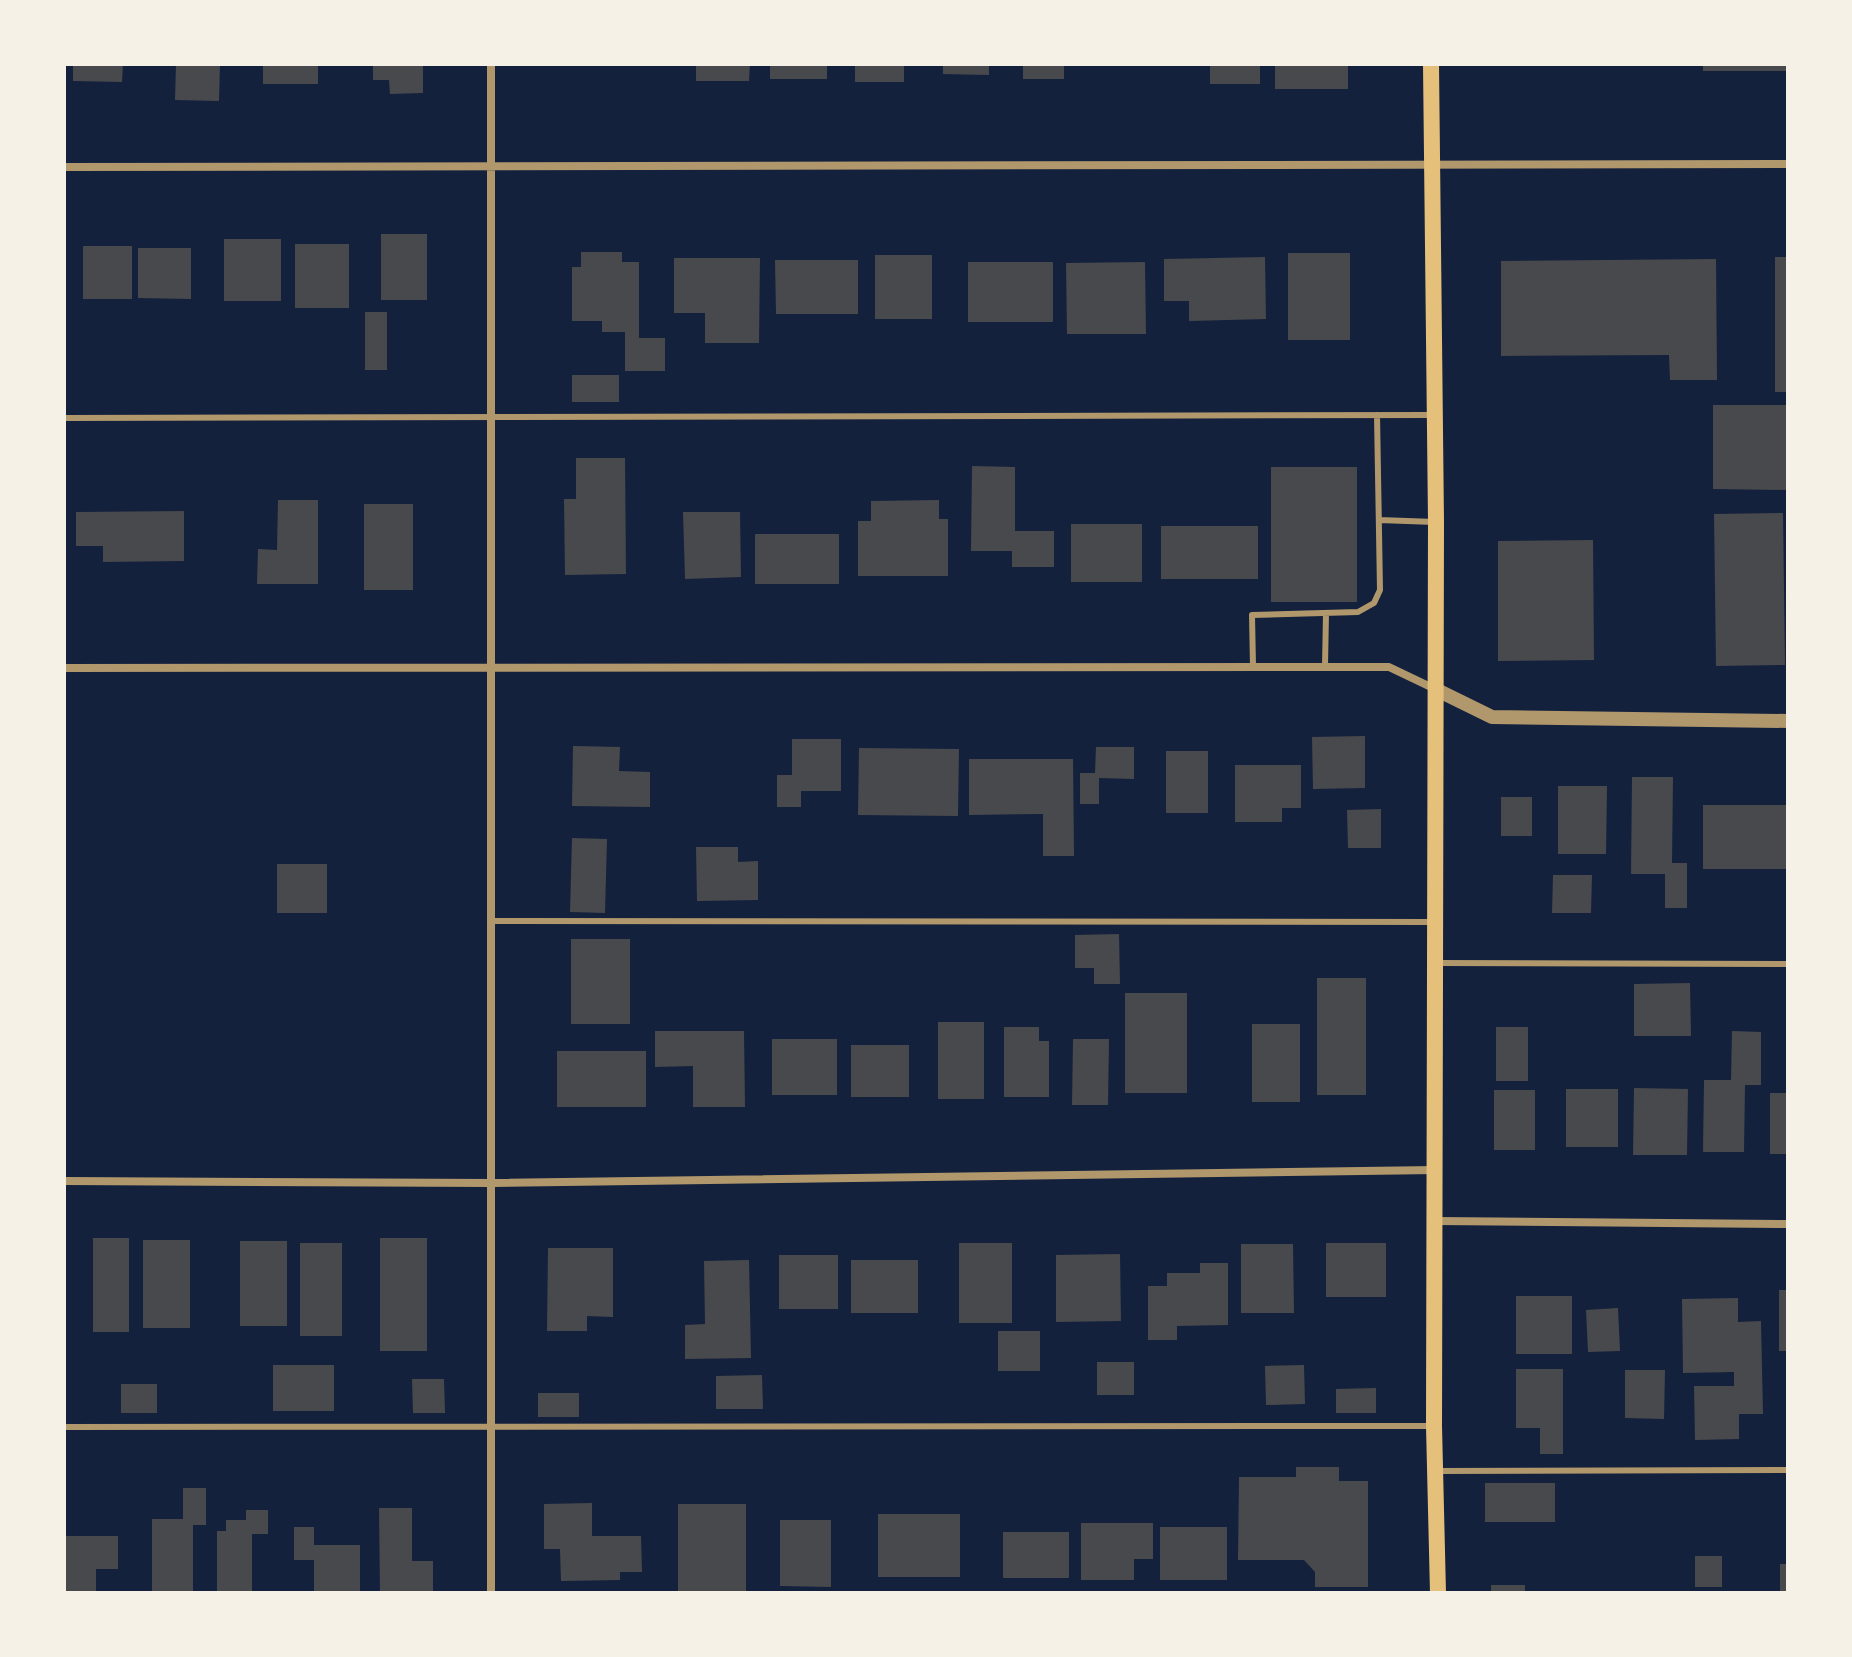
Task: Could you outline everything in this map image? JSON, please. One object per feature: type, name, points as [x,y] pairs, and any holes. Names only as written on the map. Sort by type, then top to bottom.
[{"type":"main road","points":[[1431,64],[1436,522],[1434,1471],[1438,1593]]},
{"type":"street","points":[[491,64],[491,1593]]},
{"type":"street","points":[[64,167],[1788,164]]},
{"type":"street","points":[[64,668],[1389,667],[1492,717],[1788,721]]},
{"type":"street","points":[[64,1181],[493,1183],[1436,1170]]},
{"type":"street","points":[[1436,1221],[1788,1224]]},
{"type":"lane","points":[[1253,667],[1252,615],[1358,612],[1374,603],[1380,590],[1377,415]]},
{"type":"lane","points":[[64,418],[1435,415]]},
{"type":"lane","points":[[1379,520],[1436,522]]},
{"type":"lane","points":[[1325,666],[1326,613]]},
{"type":"lane","points":[[491,921],[1435,922]]},
{"type":"lane","points":[[1436,963],[1788,964]]},
{"type":"lane","points":[[64,1427],[1434,1426]]},
{"type":"lane","points":[[1434,1471],[1788,1470]]},
{"type":"building","points":[[73,64],[123,64],[122,82],[73,81]]},
{"type":"building","points":[[176,64],[220,64],[219,101],[175,100]]},
{"type":"building","points":[[263,64],[318,64],[318,84],[263,84]]},
{"type":"building","points":[[373,64],[423,64],[423,93],[390,94],[389,80],[373,80]]},
{"type":"building","points":[[696,64],[750,64],[749,81],[696,81]]},
{"type":"building","points":[[770,64],[827,64],[827,79],[770,79]]},
{"type":"building","points":[[855,64],[904,64],[904,82],[855,82]]},
{"type":"building","points":[[943,64],[989,64],[989,75],[943,74]]},
{"type":"building","points":[[1023,64],[1064,64],[1064,79],[1023,79]]},
{"type":"building","points":[[1210,64],[1260,64],[1260,84],[1210,84]]},
{"type":"building","points":[[1275,64],[1348,64],[1348,89],[1275,89]]},
{"type":"building","points":[[1703,64],[1788,64],[1788,71],[1703,71]]},
{"type":"building","points":[[381,234],[427,234],[427,300],[381,300]]},
{"type":"building","points":[[224,239],[281,239],[281,301],[224,301]]},
{"type":"building","points":[[295,244],[349,244],[349,308],[295,308]]},
{"type":"building","points":[[83,246],[132,246],[132,299],[83,299]]},
{"type":"building","points":[[138,248],[191,248],[191,299],[138,298]]},
{"type":"building","points":[[581,252],[622,252],[622,262],[639,262],[639,338],[665,338],[665,371],[625,371],[625,332],[602,332],[602,321],[572,321],[572,267],[581,267]]},
{"type":"building","points":[[1288,253],[1350,253],[1350,340],[1288,340]]},
{"type":"building","points":[[875,255],[932,255],[932,319],[875,319]]},
{"type":"building","points":[[1265,257],[1266,319],[1189,321],[1189,301],[1164,301],[1164,259]]},
{"type":"building","points":[[1775,257],[1788,257],[1788,392],[1775,392]]},
{"type":"building","points":[[674,258],[760,258],[759,343],[705,343],[705,313],[674,313]]},
{"type":"building","points":[[1716,259],[1717,380],[1670,380],[1669,355],[1501,356],[1501,261]]},
{"type":"building","points":[[775,260],[858,260],[858,314],[776,314]]},
{"type":"building","points":[[968,262],[1053,262],[1053,322],[968,322]]},
{"type":"building","points":[[1145,262],[1146,334],[1067,334],[1066,263]]},
{"type":"building","points":[[365,312],[387,312],[387,370],[365,370]]},
{"type":"building","points":[[572,375],[619,375],[619,402],[572,402]]},
{"type":"building","points":[[1713,405],[1788,405],[1788,490],[1713,489]]},
{"type":"building","points":[[576,458],[625,458],[626,574],[565,575],[564,499],[576,499]]},
{"type":"building","points":[[972,466],[1015,467],[1015,531],[1054,531],[1054,567],[1012,567],[1012,551],[971,551]]},
{"type":"building","points":[[1271,467],[1357,467],[1357,602],[1271,602]]},
{"type":"building","points":[[278,500],[318,500],[318,584],[257,584],[258,549],[277,550]]},
{"type":"building","points":[[939,500],[939,519],[948,519],[948,576],[858,576],[858,521],[871,521],[871,501]]},
{"type":"building","points":[[364,504],[413,504],[413,590],[364,590]]},
{"type":"building","points":[[184,511],[184,561],[103,562],[103,546],[76,546],[76,512]]},
{"type":"building","points":[[683,512],[740,512],[741,577],[685,579]]},
{"type":"building","points":[[1783,513],[1785,665],[1716,666],[1714,514]]},
{"type":"building","points":[[1071,524],[1142,524],[1142,582],[1071,582]]},
{"type":"building","points":[[1161,526],[1258,526],[1258,579],[1161,579]]},
{"type":"building","points":[[755,534],[839,534],[839,584],[755,584]]},
{"type":"building","points":[[1593,540],[1594,660],[1498,661],[1498,541]]},
{"type":"building","points":[[1365,736],[1365,788],[1313,789],[1312,737]]},
{"type":"building","points":[[792,739],[841,739],[841,791],[801,791],[801,807],[777,807],[777,775],[792,775]]},
{"type":"building","points":[[573,746],[620,747],[619,771],[650,772],[650,807],[572,806]]},
{"type":"building","points":[[1096,747],[1134,747],[1134,779],[1099,778],[1099,804],[1080,804],[1080,773],[1095,773]]},
{"type":"building","points":[[859,748],[959,749],[958,816],[858,815]]},
{"type":"building","points":[[1166,751],[1208,751],[1208,813],[1166,813]]},
{"type":"building","points":[[969,759],[1073,759],[1074,856],[1043,856],[1043,814],[969,815]]},
{"type":"building","points":[[1235,765],[1301,765],[1301,808],[1282,808],[1282,822],[1235,822]]},
{"type":"building","points":[[1632,777],[1673,777],[1672,863],[1687,863],[1687,908],[1665,908],[1665,874],[1631,874]]},
{"type":"building","points":[[1558,786],[1607,786],[1606,854],[1558,854]]},
{"type":"building","points":[[1501,797],[1532,797],[1532,836],[1501,836]]},
{"type":"building","points":[[1703,805],[1788,805],[1788,869],[1703,869]]},
{"type":"building","points":[[1381,809],[1381,848],[1348,848],[1347,810]]},
{"type":"building","points":[[572,838],[607,839],[605,913],[570,912]]},
{"type":"building","points":[[696,847],[738,847],[738,862],[758,861],[758,900],[697,901]]},
{"type":"building","points":[[277,864],[327,864],[327,913],[277,913]]},
{"type":"building","points":[[1553,875],[1592,875],[1591,913],[1552,913]]},
{"type":"building","points":[[1119,934],[1120,984],[1094,984],[1094,968],[1075,968],[1075,935]]},
{"type":"building","points":[[571,939],[630,939],[630,1024],[571,1024]]},
{"type":"building","points":[[1317,978],[1366,978],[1366,1095],[1317,1095]]},
{"type":"building","points":[[1690,983],[1691,1036],[1634,1036],[1634,984]]},
{"type":"building","points":[[1125,993],[1187,993],[1187,1093],[1125,1093]]},
{"type":"building","points":[[938,1022],[984,1022],[984,1099],[938,1099]]},
{"type":"building","points":[[1252,1024],[1300,1024],[1300,1102],[1252,1102]]},
{"type":"building","points":[[1004,1027],[1039,1027],[1039,1041],[1049,1041],[1049,1097],[1004,1097]]},
{"type":"building","points":[[1496,1027],[1528,1027],[1528,1081],[1496,1081]]},
{"type":"building","points":[[655,1031],[744,1031],[745,1107],[693,1107],[693,1066],[655,1067]]},
{"type":"building","points":[[1732,1031],[1761,1032],[1761,1085],[1745,1085],[1744,1152],[1703,1152],[1704,1080],[1731,1080]]},
{"type":"building","points":[[772,1039],[837,1039],[837,1095],[772,1095]]},
{"type":"building","points":[[1073,1039],[1109,1039],[1108,1105],[1072,1105]]},
{"type":"building","points":[[851,1045],[909,1045],[909,1097],[851,1097]]},
{"type":"building","points":[[557,1051],[646,1051],[646,1107],[557,1107]]},
{"type":"building","points":[[1634,1088],[1688,1089],[1687,1155],[1633,1155]]},
{"type":"building","points":[[1566,1089],[1618,1089],[1618,1147],[1566,1147]]},
{"type":"building","points":[[1494,1090],[1535,1090],[1535,1150],[1494,1150]]},
{"type":"building","points":[[1770,1093],[1788,1093],[1788,1154],[1770,1154]]},
{"type":"building","points":[[93,1238],[129,1238],[129,1332],[93,1332]]},
{"type":"building","points":[[380,1238],[427,1238],[427,1351],[380,1351]]},
{"type":"building","points":[[143,1240],[190,1240],[190,1328],[143,1328]]},
{"type":"building","points":[[240,1241],[287,1241],[287,1326],[240,1326]]},
{"type":"building","points":[[300,1243],[342,1243],[342,1336],[300,1336]]},
{"type":"building","points":[[959,1243],[1012,1243],[1012,1323],[959,1323]]},
{"type":"building","points":[[1326,1243],[1386,1243],[1386,1297],[1326,1297]]},
{"type":"building","points":[[1241,1244],[1293,1244],[1294,1313],[1241,1313]]},
{"type":"building","points":[[548,1248],[613,1248],[613,1317],[587,1316],[587,1331],[547,1331]]},
{"type":"building","points":[[1120,1254],[1121,1321],[1056,1322],[1056,1255]]},
{"type":"building","points":[[779,1255],[838,1255],[838,1309],[779,1309]]},
{"type":"building","points":[[749,1260],[751,1358],[685,1359],[685,1325],[705,1324],[704,1261]]},
{"type":"building","points":[[851,1260],[918,1260],[918,1313],[851,1313]]},
{"type":"building","points":[[1200,1263],[1228,1263],[1228,1325],[1177,1326],[1177,1340],[1148,1340],[1148,1286],[1167,1286],[1167,1273],[1200,1273]]},
{"type":"building","points":[[1779,1290],[1788,1290],[1788,1351],[1779,1351]]},
{"type":"building","points":[[1516,1296],[1572,1296],[1572,1354],[1516,1354]]},
{"type":"building","points":[[1738,1298],[1738,1322],[1761,1321],[1763,1414],[1739,1414],[1739,1439],[1695,1440],[1694,1386],[1734,1386],[1734,1372],[1683,1373],[1682,1299]]},
{"type":"building","points":[[1618,1308],[1620,1351],[1588,1352],[1586,1310]]},
{"type":"building","points":[[998,1331],[1040,1331],[1040,1371],[998,1371]]},
{"type":"building","points":[[1097,1362],[1134,1362],[1134,1395],[1097,1395]]},
{"type":"building","points":[[273,1365],[334,1365],[334,1411],[273,1411]]},
{"type":"building","points":[[1304,1365],[1305,1404],[1266,1405],[1265,1366]]},
{"type":"building","points":[[1516,1369],[1563,1369],[1563,1454],[1540,1454],[1540,1428],[1516,1428]]},
{"type":"building","points":[[1625,1370],[1665,1370],[1664,1419],[1625,1418]]},
{"type":"building","points":[[762,1375],[763,1409],[716,1409],[716,1376]]},
{"type":"building","points":[[412,1379],[444,1379],[445,1413],[413,1413]]},
{"type":"building","points":[[121,1384],[157,1384],[157,1413],[121,1413]]},
{"type":"building","points":[[1376,1388],[1376,1413],[1336,1413],[1336,1389]]},
{"type":"building","points":[[538,1393],[579,1393],[579,1417],[538,1417]]},
{"type":"building","points":[[1296,1467],[1339,1467],[1339,1481],[1368,1481],[1368,1587],[1315,1587],[1315,1572],[1304,1560],[1238,1560],[1239,1477],[1296,1477]]},
{"type":"building","points":[[1485,1483],[1555,1483],[1555,1522],[1485,1522]]},
{"type":"building","points":[[183,1488],[206,1488],[206,1525],[193,1525],[193,1593],[152,1593],[152,1519],[183,1519]]},
{"type":"building","points":[[592,1503],[592,1536],[641,1536],[642,1572],[620,1572],[620,1580],[561,1581],[560,1549],[544,1549],[544,1504]]},
{"type":"building","points":[[678,1504],[746,1504],[746,1593],[678,1593]]},
{"type":"building","points":[[379,1508],[412,1508],[412,1561],[433,1561],[433,1593],[380,1593]]},
{"type":"building","points":[[246,1510],[268,1510],[268,1534],[252,1534],[252,1593],[217,1593],[217,1531],[226,1531],[226,1520],[246,1520]]},
{"type":"building","points":[[878,1514],[960,1514],[960,1577],[878,1577]]},
{"type":"building","points":[[780,1520],[831,1520],[831,1587],[780,1586]]},
{"type":"building","points":[[1081,1523],[1153,1523],[1153,1559],[1134,1559],[1134,1580],[1081,1580]]},
{"type":"building","points":[[294,1527],[314,1527],[314,1545],[360,1545],[360,1593],[314,1593],[314,1560],[294,1560]]},
{"type":"building","points":[[1160,1527],[1227,1527],[1227,1580],[1160,1580]]},
{"type":"building","points":[[1003,1532],[1069,1532],[1069,1578],[1003,1578]]},
{"type":"building","points":[[64,1536],[118,1536],[118,1569],[96,1569],[96,1593],[64,1593]]},
{"type":"building","points":[[1695,1556],[1722,1556],[1722,1587],[1695,1587]]},
{"type":"building","points":[[1780,1564],[1788,1564],[1788,1593],[1780,1593]]},
{"type":"building","points":[[1491,1585],[1525,1585],[1525,1593],[1491,1593]]}]
